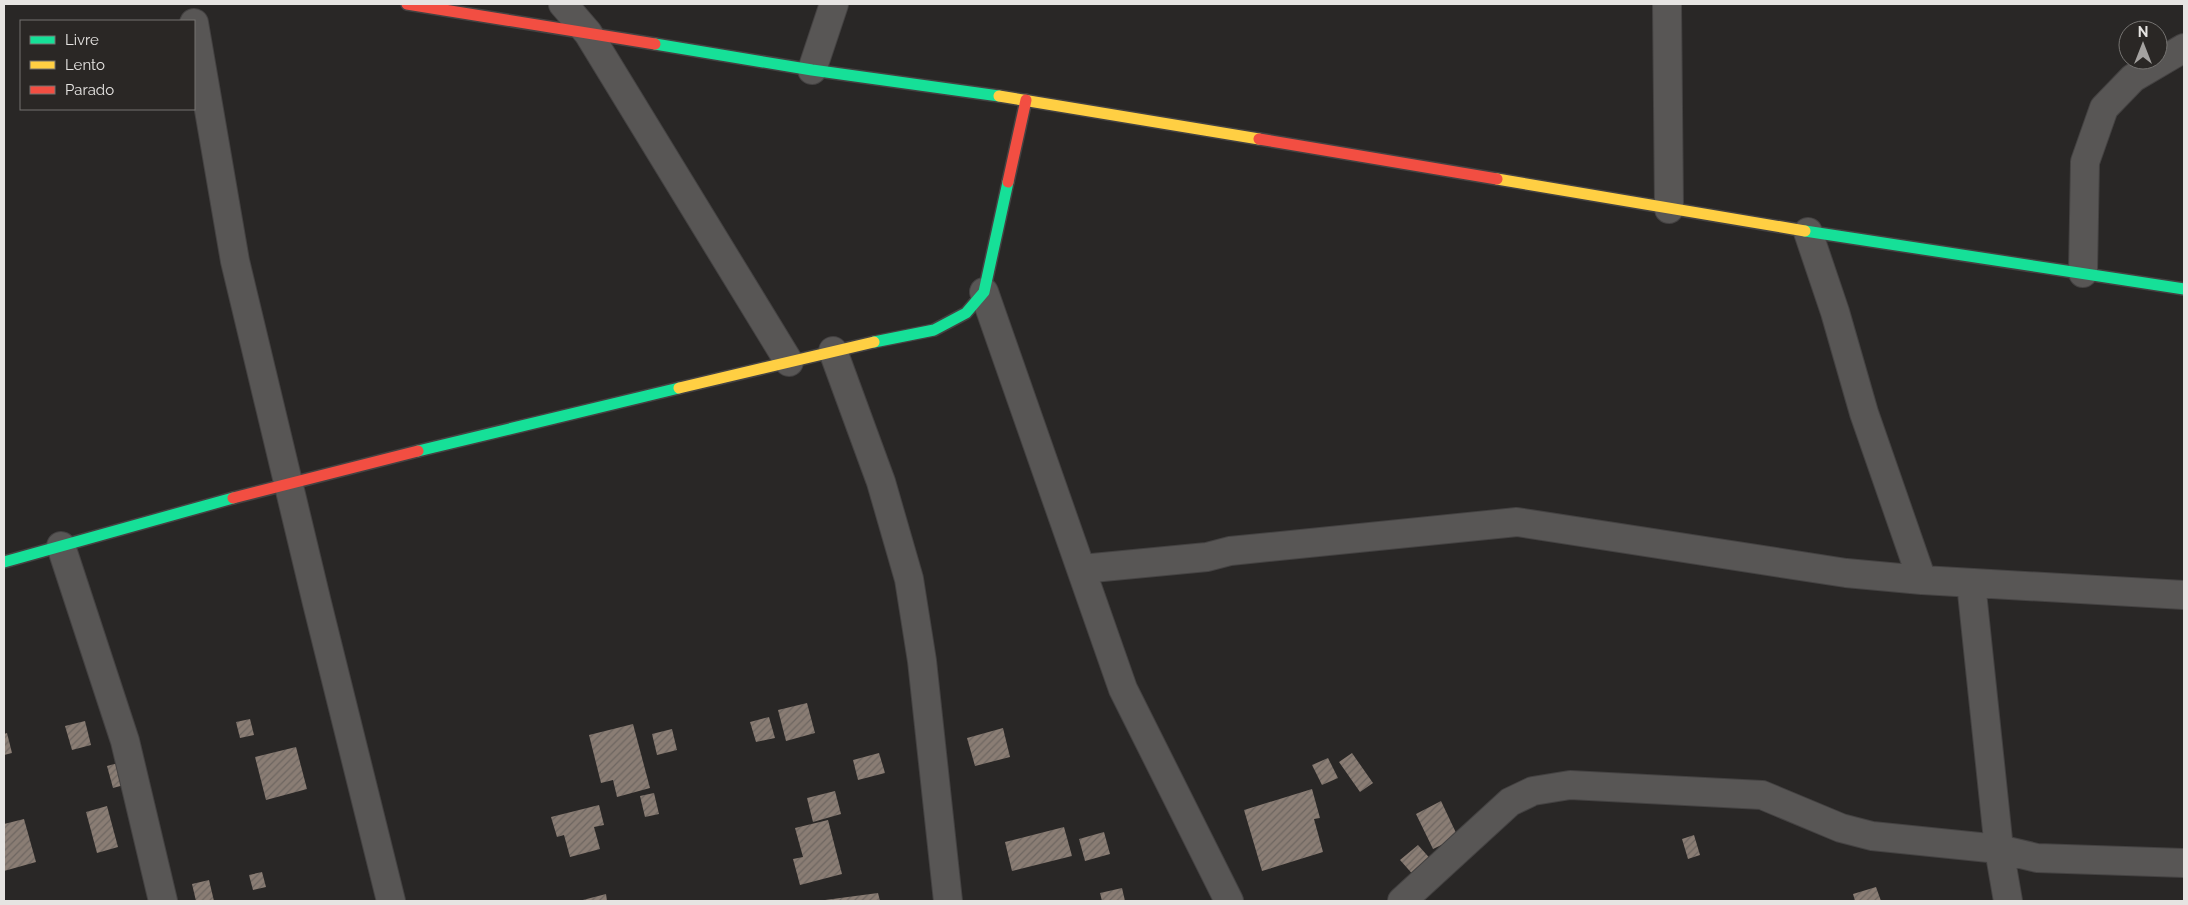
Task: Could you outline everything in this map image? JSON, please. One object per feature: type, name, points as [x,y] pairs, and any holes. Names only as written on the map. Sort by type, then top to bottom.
[{"type":"main road","points":[[407,4],[812,70],[1026,100],[1808,232],[2184,289]]},
{"type":"main road","points":[[4,562],[289,482],[834,351],[934,330],[966,313],[984,292],[1026,100]]},
{"type":"street","points":[[190,4],[194,20]]},
{"type":"street","points":[[563,4],[588,33],[789,362]]},
{"type":"street","points":[[812,70],[834,4]]},
{"type":"street","points":[[1668,4],[1669,209]]},
{"type":"street","points":[[195,28],[235,261],[391,901]]},
{"type":"street","points":[[2083,274],[2085,162],[2104,108],[2133,78],[2184,48]]},
{"type":"street","points":[[1808,232],[1836,312],[1864,413],[1922,580]]},
{"type":"street","points":[[984,292],[1124,689],[1229,901]]},
{"type":"street","points":[[834,351],[881,482],[909,579],[922,661],[948,901]]},
{"type":"street","points":[[1082,570],[1207,557],[1230,551],[1517,522],[1846,573],[1922,580],[2184,596]]},
{"type":"street","points":[[61,546],[125,741],[163,901]]},
{"type":"street","points":[[1971,583],[1999,849],[2008,901]]},
{"type":"street","points":[[1402,901],[1510,802],[1533,791],[1570,785],[1762,795],[1841,828],[1872,836],[1999,849],[2037,858],[2184,863]]},
{"type":"building","points":[[807,703],[815,733],[786,741],[778,710]]},
{"type":"building","points":[[769,717],[775,738],[756,742],[750,722]]},
{"type":"building","points":[[250,719],[254,735],[240,738],[236,722]]},
{"type":"building","points":[[85,721],[91,745],[72,750],[65,726]]},
{"type":"building","points":[[633,724],[650,788],[617,797],[613,780],[601,783],[589,735]]},
{"type":"building","points":[[1003,728],[1010,757],[975,766],[967,738]]},
{"type":"building","points":[[672,729],[677,750],[657,755],[652,734]]},
{"type":"building","points":[[7,733],[12,753],[4,755],[4,734]]},
{"type":"building","points":[[296,747],[307,789],[266,800],[255,757]]},
{"type":"building","points":[[879,753],[885,773],[858,780],[853,760]]},
{"type":"building","points":[[1352,753],[1373,783],[1360,792],[1339,762]]},
{"type":"building","points":[[1328,758],[1338,778],[1322,785],[1312,765]]},
{"type":"building","points":[[118,763],[124,785],[113,788],[107,766]]},
{"type":"building","points":[[1312,789],[1320,818],[1314,819],[1323,852],[1262,871],[1244,810]]},
{"type":"building","points":[[835,791],[841,814],[813,822],[807,798]]},
{"type":"building","points":[[654,793],[659,814],[645,817],[640,796]]},
{"type":"building","points":[[1441,801],[1458,837],[1433,849],[1416,814]]},
{"type":"building","points":[[599,805],[604,825],[594,827],[600,849],[570,857],[564,835],[557,837],[551,817]]},
{"type":"building","points":[[107,806],[118,847],[97,853],[86,812]]},
{"type":"building","points":[[24,819],[36,862],[4,871],[4,824]]},
{"type":"building","points":[[828,820],[842,874],[800,885],[793,859],[803,857],[795,828]]},
{"type":"building","points":[[1064,827],[1072,856],[1012,871],[1005,842]]},
{"type":"building","points":[[1104,832],[1110,854],[1085,861],[1079,839]]},
{"type":"building","points":[[1694,835],[1700,855],[1688,859],[1682,839]]},
{"type":"building","points":[[1418,845],[1434,863],[1416,878],[1400,860]]},
{"type":"building","points":[[262,872],[266,887],[253,890],[249,875]]},
{"type":"building","points":[[209,880],[214,901],[196,901],[192,884]]},
{"type":"building","points":[[1876,887],[1881,901],[1855,901],[1853,894]]},
{"type":"building","points":[[1122,888],[1125,901],[1102,901],[1100,893]]},
{"type":"building","points":[[878,893],[880,901],[825,901],[825,900]]},
{"type":"building","points":[[606,894],[607,901],[579,901]]},
{"type":"traffic: fast","points":[[655,44],[812,70],[999,96]]},
{"type":"traffic: fast","points":[[874,342],[934,330],[966,313],[984,292],[1008,182]]},
{"type":"traffic: fast","points":[[1805,231],[2184,289]]},
{"type":"traffic: fast","points":[[418,451],[679,388]]},
{"type":"traffic: fast","points":[[4,562],[233,498]]},
{"type":"traffic: slow","points":[[999,96],[1259,139]]},
{"type":"traffic: slow","points":[[1497,179],[1805,231]]},
{"type":"traffic: slow","points":[[679,388],[874,342]]},
{"type":"traffic: jam","points":[[407,4],[655,44]]},
{"type":"traffic: jam","points":[[1008,182],[1026,100]]},
{"type":"traffic: jam","points":[[1259,139],[1497,179]]},
{"type":"traffic: jam","points":[[233,498],[418,451]]}]
